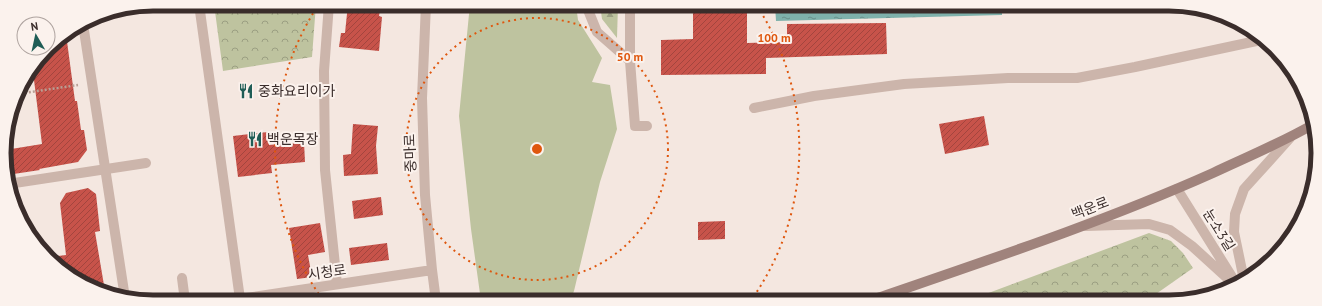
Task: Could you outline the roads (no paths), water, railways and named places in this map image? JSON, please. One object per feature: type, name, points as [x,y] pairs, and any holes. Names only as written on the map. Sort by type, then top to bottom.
[{"type":"main road","name":"백운로","points":[[886,295],[1084,226],[1177,189],[1290,138],[1308,127]]},
{"type":"street","points":[[200,11],[239,295]]},
{"type":"street","points":[[328,11],[324,71],[325,170],[338,284]]},
{"type":"street","name":"중마로","points":[[426,11],[422,98],[425,196],[435,295]]},
{"type":"street","points":[[589,11],[597,32],[630,61]]},
{"type":"street","points":[[630,11],[630,61],[635,126],[647,126]]},
{"type":"street","points":[[84,29],[124,292]]},
{"type":"street","points":[[754,108],[814,96],[904,84],[1008,78],[1077,78],[1135,68],[1256,41]]},
{"type":"street","points":[[1243,274],[1234,232],[1235,214],[1244,188],[1290,138]]},
{"type":"street","points":[[14,183],[146,163]]},
{"type":"street","name":"눈소3길","points":[[1177,189],[1232,280]]},
{"type":"street","points":[[1084,226],[1149,224],[1170,230],[1192,246],[1230,281]]},
{"type":"street","name":"시청로","points":[[266,295],[432,270]]},
{"type":"street","points":[[182,278],[184,295]]},
{"type":"water","points":[[775,11],[1002,11],[1002,15],[776,21]]},
{"type":"place","name":"중화요리이가","points":[[246,91]]},
{"type":"place","name":"백운목장","points":[[255,139]]}]
